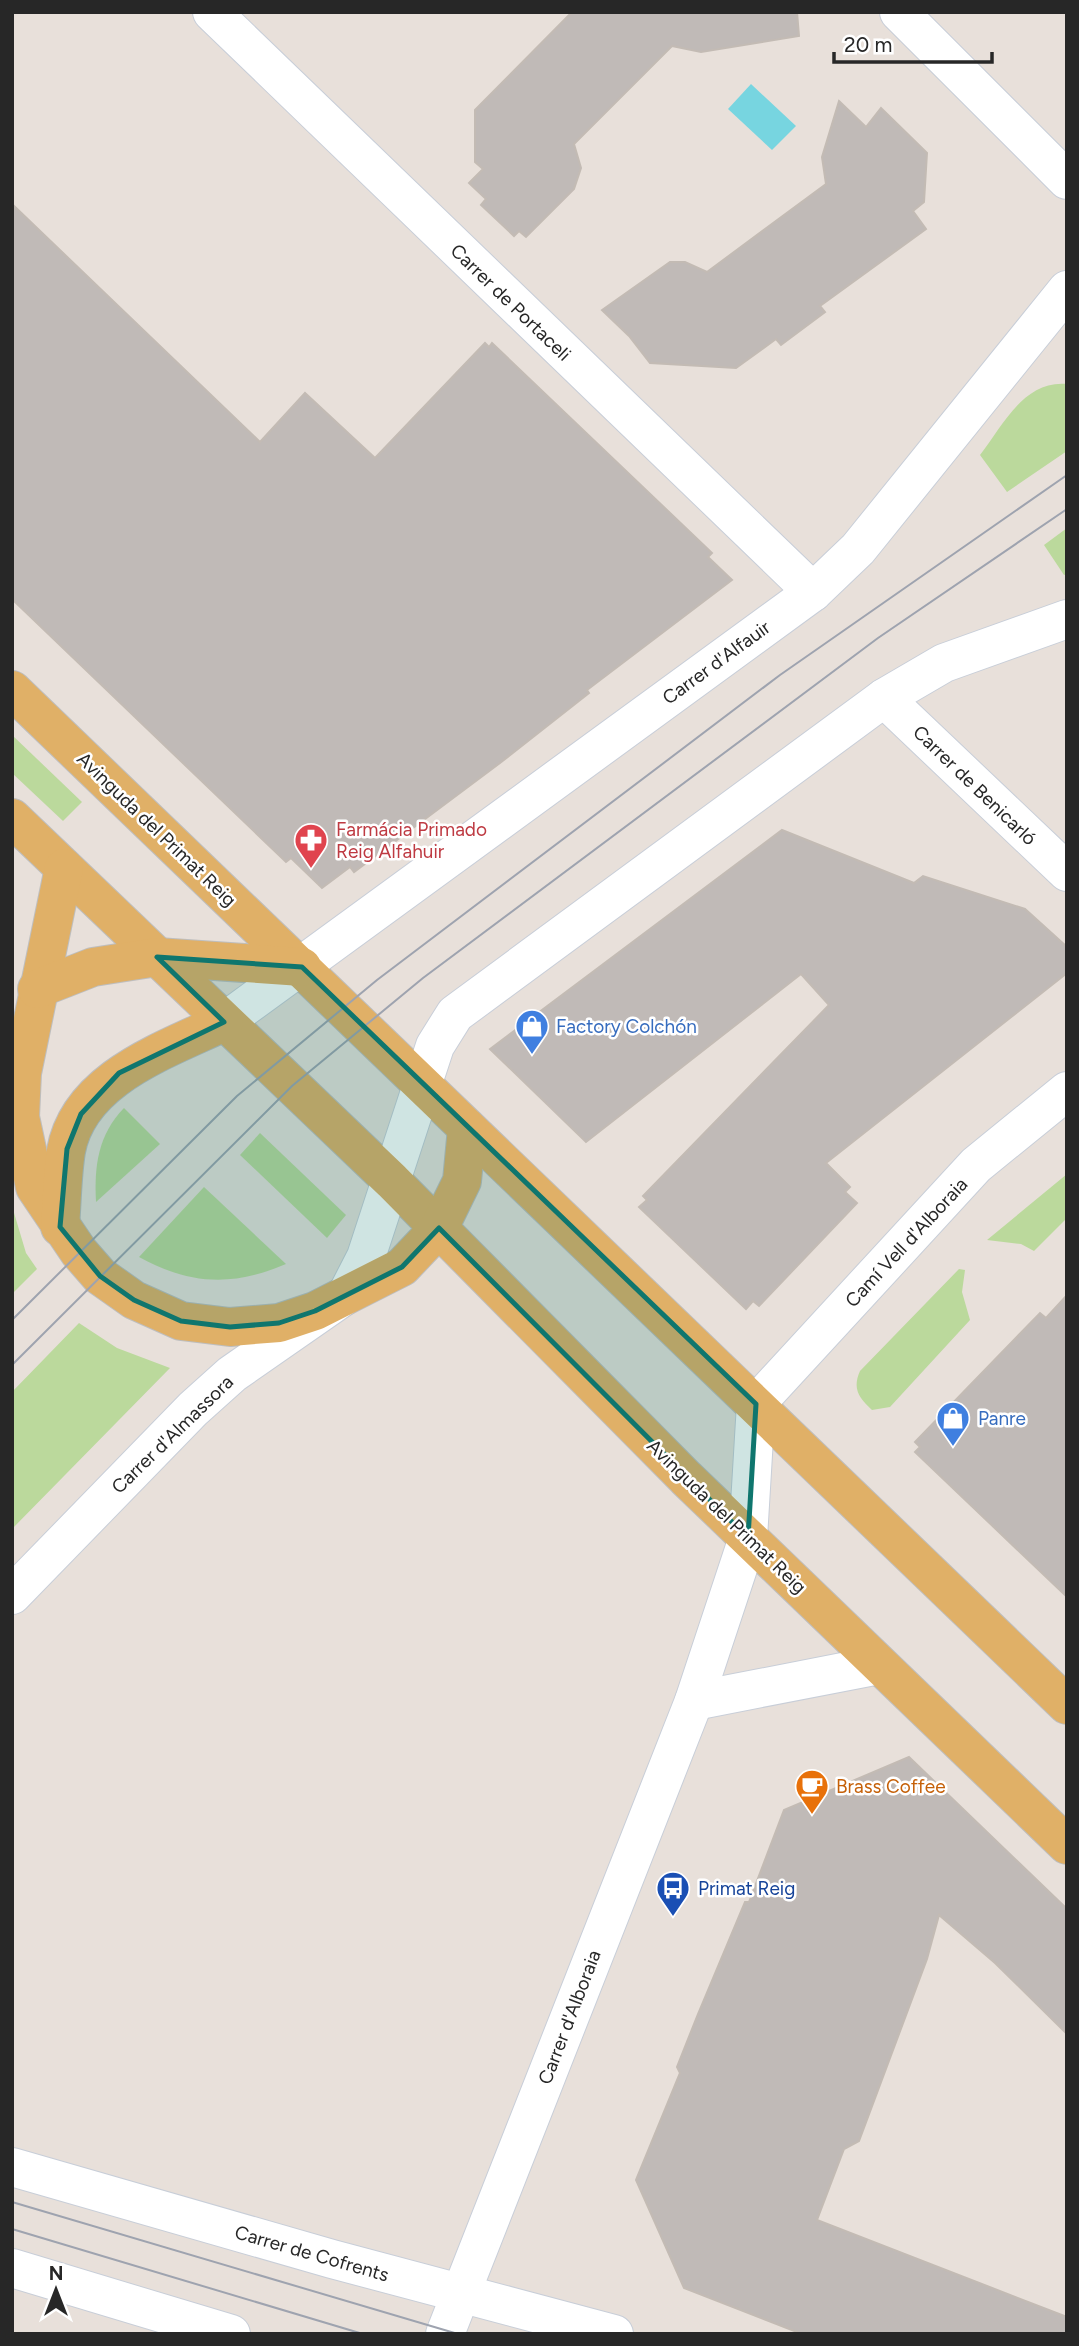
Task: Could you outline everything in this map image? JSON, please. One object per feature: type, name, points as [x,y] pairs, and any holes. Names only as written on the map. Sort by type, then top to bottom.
[{"type":"main road","name":"Avinguda del Primat Reig","points":[[12,690],[1067,1705]]},
{"type":"main road","name":"Avinguda del Primat Reig","points":[[12,818],[392,1181],[748,1538],[1067,1845]]},
{"type":"main road","points":[[64,868],[25,998],[20,1117],[35,1187],[60,1227],[100,1276],[134,1300],[181,1321],[230,1327],[279,1323],[315,1311],[402,1267],[439,1228],[462,1181],[467,1128]]},
{"type":"main road","points":[[25,998],[93,967],[157,957],[302,967]]},
{"type":"main road","points":[[60,1227],[66,1149],[82,1114],[119,1073],[224,1021]]},
{"type":"street","name":"Carrer de Portaceli","points":[[212,12],[813,592]]},
{"type":"street","points":[[899,12],[1067,180]]},
{"type":"street","name":"Carrer d'Alfauir","points":[[302,967],[813,592],[858,548],[1063,303]]},
{"type":"street","points":[[347,1294],[366,1257],[435,1046],[455,1014],[884,698],[944,663],[1067,619]]},
{"type":"street","name":"Carrer de Benicarló","points":[[884,698],[1067,872]]},
{"type":"street","points":[[224,1021],[302,967]]},
{"type":"street","name":"Camí Vell d'Alboraia","points":[[756,1404],[976,1165],[1067,1091]]},
{"type":"street","name":"Carrer d'Almassora","points":[[12,1594],[193,1409],[232,1374],[347,1294]]},
{"type":"street","name":"Carrer d'Alboraia","points":[[445,2334],[694,1701],[748,1538],[756,1404]]},
{"type":"street","points":[[694,1701],[879,1665]]},
{"type":"street","name":"Carrer de Cofrents","points":[[12,2167],[461,2294],[614,2334]]},
{"type":"street","points":[[12,2268],[231,2334]]},
{"type":"highlighted area","points":[[157,957],[302,967],[756,1404],[748,1538],[439,1228],[402,1267],[315,1311],[279,1323],[230,1327],[181,1321],[134,1300],[100,1276],[60,1227],[67,1149],[81,1114],[119,1073],[224,1022]]},
{"type":"green space","points":[[1067,384],[1067,451],[1007,492],[980,455],[1006,418],[1027,397],[1038,389]]},
{"type":"green space","points":[[1067,528],[1067,574],[1064,575],[1044,545]]},
{"type":"green space","points":[[12,735],[82,802],[63,821],[12,773]]},
{"type":"green space","points":[[124,1108],[160,1144],[96,1202],[97,1164],[103,1140]]},
{"type":"green space","points":[[260,1133],[346,1215],[327,1238],[240,1155]]},
{"type":"green space","points":[[1067,1174],[1067,1218],[1034,1251],[1021,1244],[987,1240]]},
{"type":"green space","points":[[204,1187],[286,1264],[248,1277],[212,1280],[176,1273],[139,1257]]},
{"type":"green space","points":[[12,1206],[26,1253],[37,1269],[12,1294]]},
{"type":"green space","points":[[959,1269],[965,1270],[962,1292],[970,1320],[890,1407],[872,1410],[858,1393],[860,1371]]},
{"type":"green space","points":[[79,1323],[117,1348],[170,1368],[12,1529],[12,1392]]},
{"type":"water","points":[[751,84],[796,126],[772,150],[728,109]]},
{"type":"building","points":[[572,12],[797,12],[799,36],[701,52],[672,46],[574,144],[581,168],[574,189],[526,237],[519,231],[514,236],[481,205],[486,199],[469,183],[483,169],[475,162],[475,110]]},
{"type":"building","points":[[839,101],[866,127],[881,108],[927,153],[924,202],[913,211],[926,229],[820,306],[825,312],[781,345],[776,339],[736,368],[650,363],[629,336],[602,310],[670,262],[685,262],[707,272],[826,184],[822,157]]},
{"type":"building","points":[[12,204],[260,442],[305,393],[375,458],[485,343],[489,347],[492,343],[712,553],[708,557],[732,580],[587,690],[589,693],[500,763],[354,872],[350,867],[322,888],[291,858],[286,862],[12,599]]},
{"type":"building","points":[[782,830],[914,883],[923,876],[1025,909],[1067,947],[1067,973],[826,1163],[850,1187],[845,1192],[857,1203],[759,1306],[753,1301],[746,1309],[639,1207],[647,1200],[643,1196],[829,1005],[801,974],[586,1142],[490,1049]]},
{"type":"building","points":[[1067,1295],[1067,1597],[915,1452],[920,1447],[915,1442],[1040,1313],[1046,1318]]},
{"type":"building","points":[[909,1757],[1067,1909],[1067,2034],[995,1963],[939,1915],[927,1959],[859,2141],[844,2149],[817,2220],[1067,2317],[1067,2334],[802,2334],[684,2288],[636,2180],[680,2073],[677,2067],[698,2014],[745,1902],[749,1902],[784,1810]]},
{"type":"tram line","points":[[12,1320],[237,1096],[377,980],[780,675],[1067,475]]},
{"type":"tram line","points":[[12,1365],[292,1086],[423,978],[878,638],[1067,509]]},
{"type":"tram line","points":[[12,2202],[458,2334]]},
{"type":"tram line","points":[[12,2229],[363,2334]]},
{"type":"place","name":"Farmácia Primado Reig Alfahuir","points":[[311,870]]},
{"type":"place","name":"Factory Colchón","points":[[532,1056]]},
{"type":"place","name":"Panre","points":[[953,1448]]},
{"type":"place","name":"Brass Coffee","points":[[812,1816]]},
{"type":"place","name":"Primat Reig","points":[[673,1918]]}]
